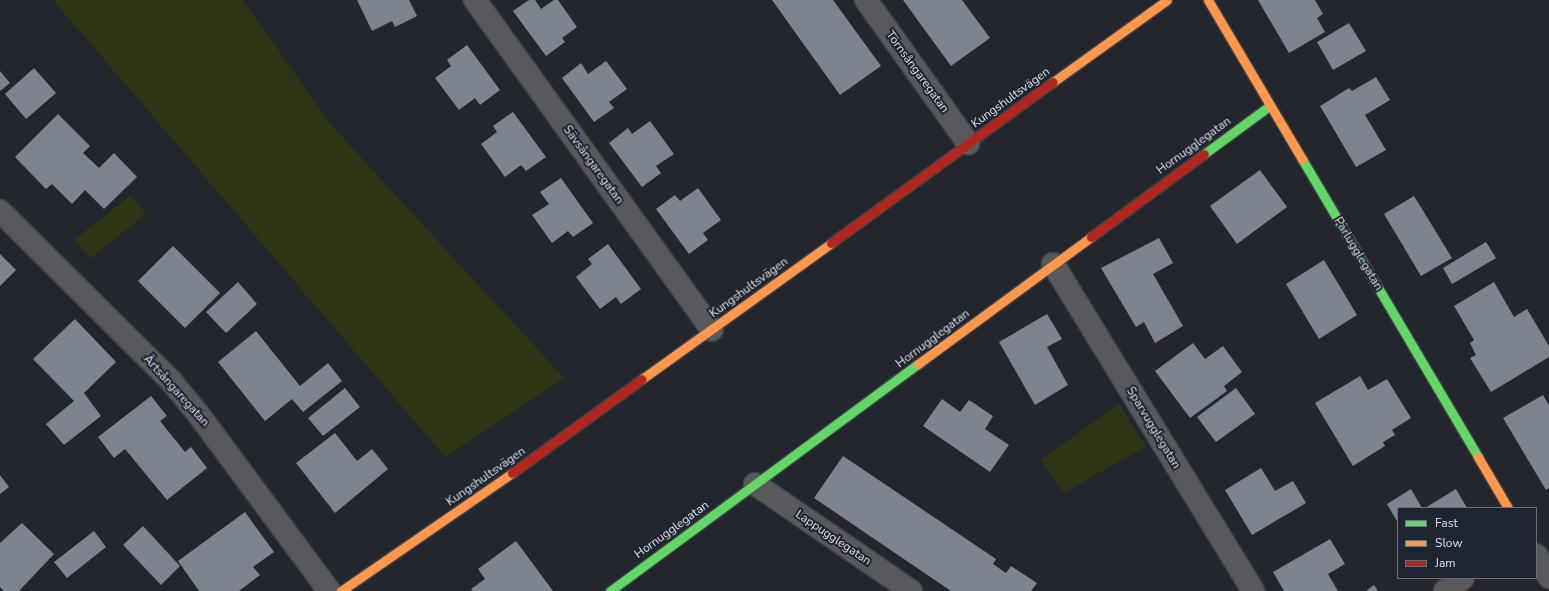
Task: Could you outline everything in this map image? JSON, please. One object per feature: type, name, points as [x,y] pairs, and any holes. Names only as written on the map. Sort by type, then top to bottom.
[{"type":"street","name":"Sävsångaregatan","points":[[475,0],[712,330]]},
{"type":"street","name":"Törnsångaregatan","points":[[866,0],[968,143]]},
{"type":"street","name":"Kungshultsvägen","points":[[341,591],[528,462],[1168,0]]},
{"type":"street","name":"Pärlugglegatan","points":[[1208,0],[1507,507]]},
{"type":"street","name":"Hornugglegatan","points":[[617,589],[755,484],[1270,106]]},
{"type":"street","name":"Ärtsångaregatan","points":[[0,211],[176,387],[199,415],[329,591]]},
{"type":"street","name":"Sparvugglegatan","points":[[1053,264],[1253,591]]},
{"type":"street","name":"Lappugglegatan","points":[[755,484],[911,591]]},
{"type":"street","points":[[1537,557],[1549,577]]},
{"type":"street","points":[[1445,591],[1462,579]]},
{"type":"green space","points":[[53,0],[243,0],[332,126],[564,378],[445,457]]},
{"type":"green space","points":[[131,195],[146,214],[90,259],[75,239]]},
{"type":"green space","points":[[1119,404],[1146,446],[1064,493],[1040,460]]},
{"type":"building","points":[[357,0],[409,0],[417,16],[395,27],[392,21],[372,31]]},
{"type":"building","points":[[529,0],[535,0],[541,9],[554,0],[558,0],[577,27],[562,38],[565,42],[546,56],[513,11]]},
{"type":"building","points":[[772,0],[833,0],[881,66],[840,95]]},
{"type":"building","points":[[903,0],[962,0],[990,38],[951,66]]},
{"type":"building","points":[[1258,0],[1315,0],[1323,14],[1317,18],[1325,32],[1289,53]]},
{"type":"building","points":[[1349,23],[1366,51],[1333,70],[1317,42]]},
{"type":"building","points":[[467,45],[500,90],[480,105],[475,98],[459,110],[435,78],[451,66],[447,60]]},
{"type":"building","points":[[606,61],[627,89],[609,102],[614,108],[594,122],[562,78],[581,63],[588,74]]},
{"type":"building","points":[[34,68],[56,93],[26,119],[5,94]]},
{"type":"building","points":[[0,71],[10,83],[0,91]]},
{"type":"building","points":[[1376,77],[1390,100],[1365,115],[1386,150],[1356,167],[1320,106],[1349,88],[1352,91]]},
{"type":"building","points":[[513,112],[546,157],[526,171],[521,165],[505,177],[481,144],[497,132],[493,126]]},
{"type":"building","points":[[58,114],[90,146],[83,153],[99,168],[114,153],[137,177],[104,209],[85,190],[72,204],[52,184],[46,189],[15,157]]},
{"type":"building","points":[[650,121],[674,154],[656,166],[661,173],[642,187],[609,143],[628,128],[632,134]]},
{"type":"building","points":[[1260,170],[1287,207],[1237,244],[1210,206]]},
{"type":"building","points":[[561,178],[593,223],[573,237],[568,231],[552,243],[532,215],[549,204],[540,192]]},
{"type":"building","points":[[698,188],[721,220],[703,233],[708,240],[689,254],[656,209],[675,195],[680,201]]},
{"type":"building","points":[[1414,196],[1452,258],[1421,276],[1384,214]]},
{"type":"building","points":[[1159,238],[1173,263],[1153,274],[1183,326],[1155,343],[1144,322],[1136,327],[1101,268]]},
{"type":"building","points":[[1486,242],[1496,258],[1452,284],[1443,268]]},
{"type":"building","points":[[608,244],[641,289],[621,304],[616,297],[600,309],[576,277],[592,264],[588,259]]},
{"type":"building","points":[[173,246],[220,293],[185,328],[138,281]]},
{"type":"building","points":[[0,254],[16,270],[0,286]]},
{"type":"building","points":[[1324,260],[1357,315],[1319,339],[1286,284]]},
{"type":"building","points":[[238,282],[257,304],[226,333],[206,312]]},
{"type":"building","points":[[1494,282],[1514,317],[1527,309],[1549,346],[1549,357],[1491,392],[1470,358],[1476,355],[1470,343],[1474,340],[1454,306]]},
{"type":"building","points":[[1047,314],[1062,339],[1047,347],[1068,385],[1035,405],[999,342]]},
{"type":"building","points":[[75,319],[116,362],[84,393],[101,416],[64,445],[46,424],[74,401],[33,359]]},
{"type":"building","points":[[256,331],[300,386],[328,363],[342,381],[303,412],[292,399],[265,421],[218,362]]},
{"type":"building","points":[[1193,343],[1205,359],[1223,346],[1242,372],[1224,386],[1227,391],[1190,418],[1155,371]]},
{"type":"building","points":[[1360,376],[1368,390],[1387,379],[1411,418],[1392,430],[1395,435],[1383,442],[1385,446],[1353,466],[1315,403]]},
{"type":"building","points":[[345,388],[360,407],[323,436],[308,418]]},
{"type":"building","points":[[1236,388],[1255,414],[1216,442],[1197,417]]},
{"type":"building","points":[[1543,395],[1549,405],[1549,488],[1546,490],[1503,418]]},
{"type":"building","points":[[151,396],[167,416],[160,421],[185,452],[191,447],[207,468],[167,500],[125,449],[114,458],[98,437]]},
{"type":"building","points":[[942,399],[960,412],[969,400],[993,416],[985,429],[1009,445],[990,472],[923,426]]},
{"type":"building","points":[[335,433],[357,461],[372,449],[388,469],[335,513],[296,463]]},
{"type":"building","points":[[843,456],[996,559],[993,564],[1006,573],[1011,566],[1037,583],[1031,591],[951,591],[814,498]]},
{"type":"building","points":[[1261,468],[1275,491],[1293,481],[1306,503],[1252,535],[1225,490]]},
{"type":"building","points":[[0,475],[9,487],[0,494]]},
{"type":"building","points":[[1411,489],[1421,507],[1397,507],[1397,521],[1387,504]]},
{"type":"building","points":[[1456,489],[1466,507],[1427,507]]},
{"type":"building","points":[[245,512],[274,552],[253,567],[260,575],[239,591],[199,591],[178,561]]},
{"type":"building","points":[[22,523],[54,554],[19,591],[4,591],[0,587],[0,543]]},
{"type":"building","points":[[143,526],[180,566],[161,585],[123,545]]},
{"type":"building","points":[[94,531],[106,547],[67,578],[54,562]]},
{"type":"building","points":[[1330,539],[1345,564],[1328,574],[1338,591],[1284,591],[1273,572]]},
{"type":"building","points":[[516,541],[553,591],[473,591],[471,589],[485,579],[478,569]]},
{"type":"building","points":[[1374,585],[1378,591],[1366,591]]},
{"type":"traffic: fast","points":[[1204,154],[1269,106]]},
{"type":"traffic: fast","points":[[1302,159],[1478,457]]},
{"type":"traffic: fast","points":[[610,591],[918,364]]},
{"type":"traffic: slow","points":[[1053,82],[1167,0]]},
{"type":"traffic: slow","points":[[1208,0],[1302,159]]},
{"type":"traffic: slow","points":[[918,364],[1091,237]]},
{"type":"traffic: slow","points":[[642,379],[831,243]]},
{"type":"traffic: slow","points":[[1478,457],[1507,507]]},
{"type":"traffic: slow","points":[[341,591],[512,473]]},
{"type":"traffic: jam","points":[[831,243],[1053,82]]},
{"type":"traffic: jam","points":[[1091,237],[1204,154]]},
{"type":"traffic: jam","points":[[512,473],[642,379]]}]
